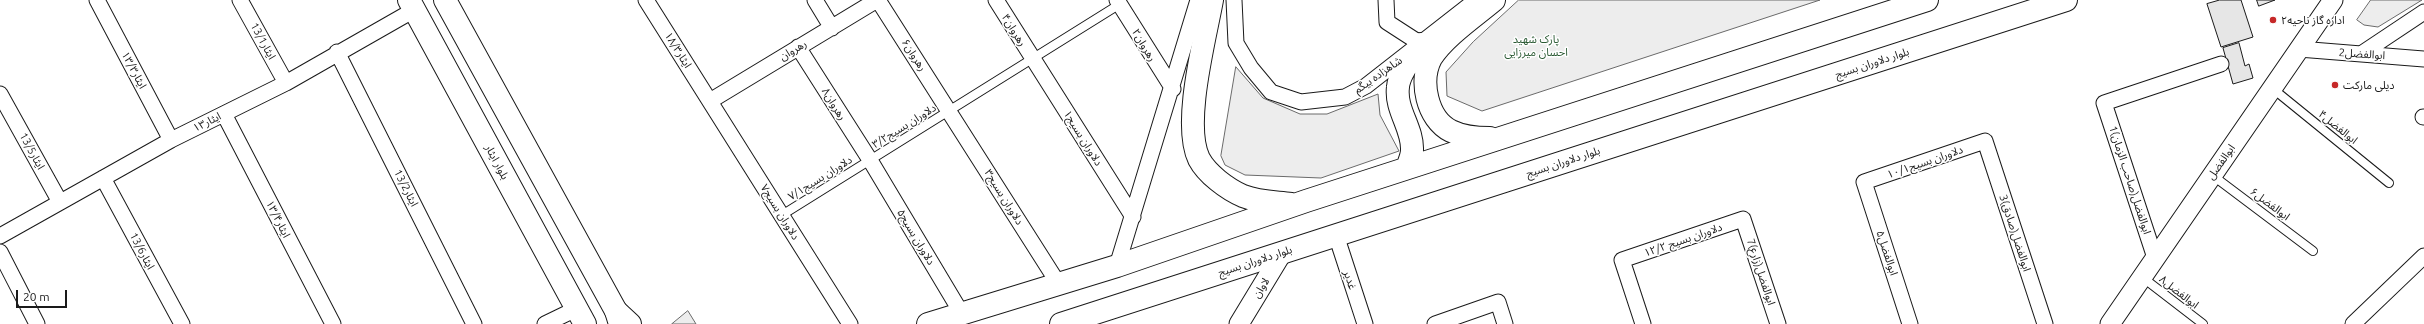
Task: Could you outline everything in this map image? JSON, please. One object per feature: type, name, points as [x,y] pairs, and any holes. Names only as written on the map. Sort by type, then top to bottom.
[{"type":"main road","points":[[445,0],[622,320]]},
{"type":"main road","points":[[1212,0],[1192,118],[1199,159],[1226,187],[1243,196],[1260,200],[1296,204]]},
{"type":"main road","points":[[1494,0],[1440,48],[1431,59],[1425,87],[1429,104],[1434,114],[1450,131],[1478,138],[1502,137]]},
{"type":"main road","points":[[928,324],[1117,266],[1296,204],[1927,0]]},
{"type":"main road","name":"بلوار دلاوران بسیج","points":[[1071,323],[1336,235],[2066,0]]},
{"type":"main road","name":"بلوار ایثار","points":[[411,5],[580,316]]},
{"type":"main road","points":[[1407,168],[1412,150],[1410,136],[1399,103],[1398,87],[1408,64],[1421,44]]},
{"type":"main road","points":[[513,193],[542,177]]},
{"type":"street","name":"۱۳/۳ایثار","points":[[97,0],[171,140]]},
{"type":"street","name":"ایثار13/1","points":[[240,0],[286,83]]},
{"type":"street","name":"ایثار۱۸/۳","points":[[646,0],[710,101]]},
{"type":"street","points":[[815,0],[832,28]]},
{"type":"street","name":"رهروان","points":[[710,101],[877,0]]},
{"type":"street","name":"رهروان۶","points":[[877,0],[949,110]]},
{"type":"street","name":"رهروان۴","points":[[996,0],[1033,59]]},
{"type":"street","points":[[1117,266],[1198,0]]},
{"type":"street","name":"شاهزاده بیگم","points":[[1234,0],[1236,43],[1251,68],[1271,92],[1300,102],[1345,97],[1366,86],[1476,0]]},
{"type":"street","points":[[1386,0],[1387,22],[1421,44]]},
{"type":"street","name":"ابوالفضل","points":[[2110,324],[2333,0]]},
{"type":"street","name":"رهروان۲","points":[[1118,2],[1172,89]]},
{"type":"street","name":"ایثار۱۳","points":[[0,236],[171,140],[286,83],[411,5]]},
{"type":"street","points":[[2360,54],[2424,12]]},
{"type":"street","name":"رهروان۸","points":[[798,47],[870,160]]},
{"type":"street","name":"ابوالفضل2","points":[[2299,49],[2424,59]]},
{"type":"street","name":"ایثار13/2","points":[[337,52],[474,324]]},
{"type":"street","name":"دلاوران بسیج۱","points":[[1033,59],[1133,217]]},
{"type":"street","name":"1ابوالفضل(صاحب الزمان)","points":[[2155,258],[2104,103],[2221,64]]},
{"type":"street","name":"ایثار13/5","points":[[2,97],[60,202]]},
{"type":"street","name":"دلاوران بسیج۷","points":[[710,101],[850,324]]},
{"type":"street","name":"دلاوران بسیج۳","points":[[949,110],[1058,284]]},
{"type":"street","name":"ایثار۱۳/۴","points":[[224,114],[333,324]]},
{"type":"street","name":"۱۰/۱دلاوران بسیج","points":[[1864,182],[1985,141]]},
{"type":"street","name":"3ابوالفضل(صادق)","points":[[1985,141],[2045,324]]},
{"type":"street","name":"دلاوران بسیج۵","points":[[870,160],[962,314]]},
{"type":"street","name":"ایثار13/6","points":[[103,178],[182,324]]},
{"type":"street","name":"ابوالفضل۵","points":[[1864,182],[1910,324]]},
{"type":"street","name":"دلاوران بسیج ۱۲/۲","points":[[1643,324],[1622,260],[1743,219]]},
{"type":"street","name":"7ابوالفضل(زارع)","points":[[1743,219],[1778,324]]},
{"type":"street","name":"غدیر","points":[[1336,235],[1365,324]]},
{"type":"street","points":[[0,252],[37,324]]},
{"type":"street","name":"لاوان","points":[[1239,324],[1282,253]]},
{"type":"street","points":[[2353,324],[2424,256]]},
{"type":"street","points":[[1435,324],[1498,302],[1505,324]]},
{"type":"street","points":[[545,324],[580,316]]},
{"type":"lane","name":"دلاوران بسیج۳/۲","points":[[870,160],[1033,59],[1118,2]]},
{"type":"lane","name":"ابوالفضل۴","points":[[2272,88],[2389,183]]},
{"type":"lane","name":"دلاوران بسیج۷/۱","points":[[782,215],[870,160]]},
{"type":"lane","name":"ابوالفضل۶","points":[[2212,175],[2313,251]]},
{"type":"lane","name":"ابوالفضل۸","points":[[2142,277],[2203,324]]},
{"type":"green space","name":"پارک شهید احسان میرزایی","points":[[1519,0],[1820,0],[1482,111],[1447,96],[1446,72],[1473,42]]},
{"type":"green space","points":[[2371,0],[2422,0],[2378,27],[2364,25],[2357,20]]},
{"type":"green space","points":[[1236,67],[1263,98],[1300,114],[1327,114],[1378,94],[1380,115],[1399,151],[1321,178],[1245,175],[1225,165],[1221,156]]},
{"type":"green space","points":[[688,311],[696,324],[672,324]]},
{"type":"building","points":[[2220,0],[2241,0],[2253,37],[2221,47],[2207,4]]},
{"type":"building","points":[[2257,0],[2275,0],[2259,6]]},
{"type":"building","points":[[2239,43],[2245,66],[2249,64],[2253,78],[2233,84],[2223,48]]},
{"type":"place","name":"اداره گاز ناحیه۲","points":[[2273,20]]},
{"type":"place","name":"دیلی مارکت","points":[[2335,85]]}]
